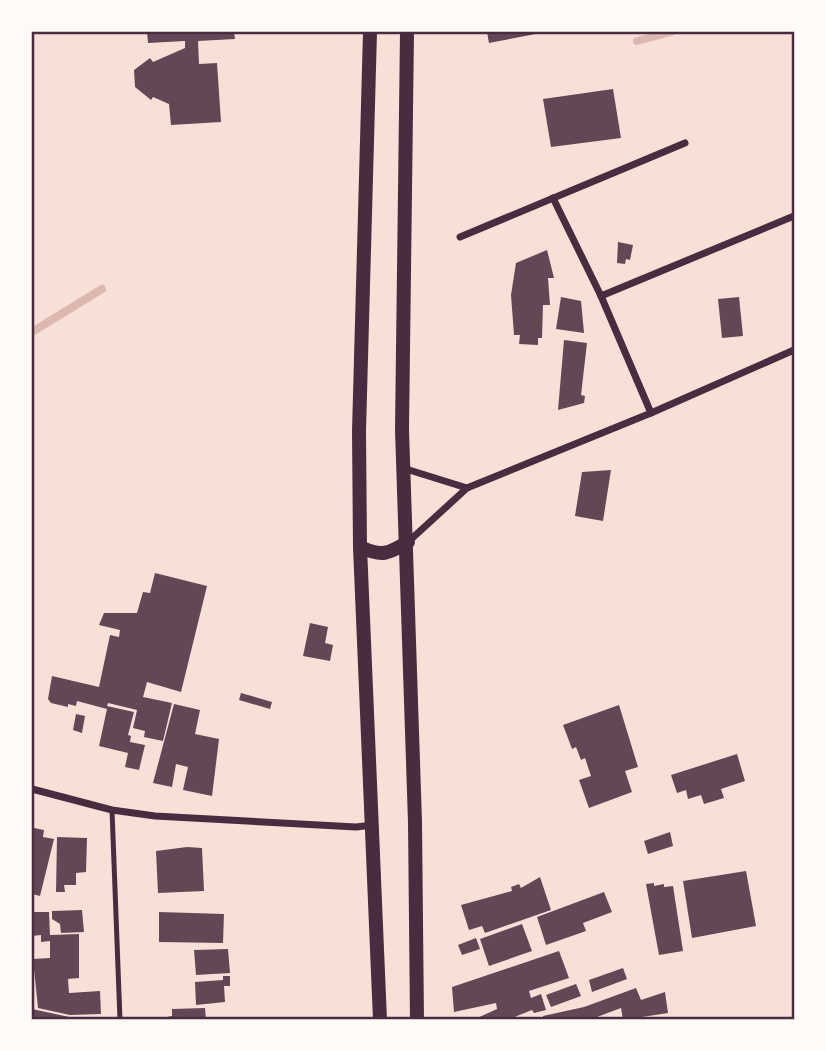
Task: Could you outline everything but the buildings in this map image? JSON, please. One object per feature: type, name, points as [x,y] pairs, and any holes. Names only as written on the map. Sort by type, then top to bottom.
[{"type":"main road","points":[[370,32],[359,431],[360,547],[380,1020]]},
{"type":"main road","points":[[407,32],[402,206],[402,430],[408,542],[417,1020]]},
{"type":"main road","points":[[360,547],[379,556],[388,554],[408,542]]},
{"type":"street","points":[[460,237],[685,143]]},
{"type":"street","points":[[553,198],[601,296],[651,413]]},
{"type":"street","points":[[601,296],[794,216]]},
{"type":"street","points":[[408,542],[467,488],[651,413],[794,350]]},
{"type":"street","points":[[405,469],[467,488]]},
{"type":"street","points":[[32,789],[111,810],[155,816],[356,827],[373,825]]},
{"type":"lane","points":[[111,810],[120,1020]]},
{"type":"waterway","points":[[637,41],[671,32]]},
{"type":"waterway","points":[[32,332],[102,289]]}]
